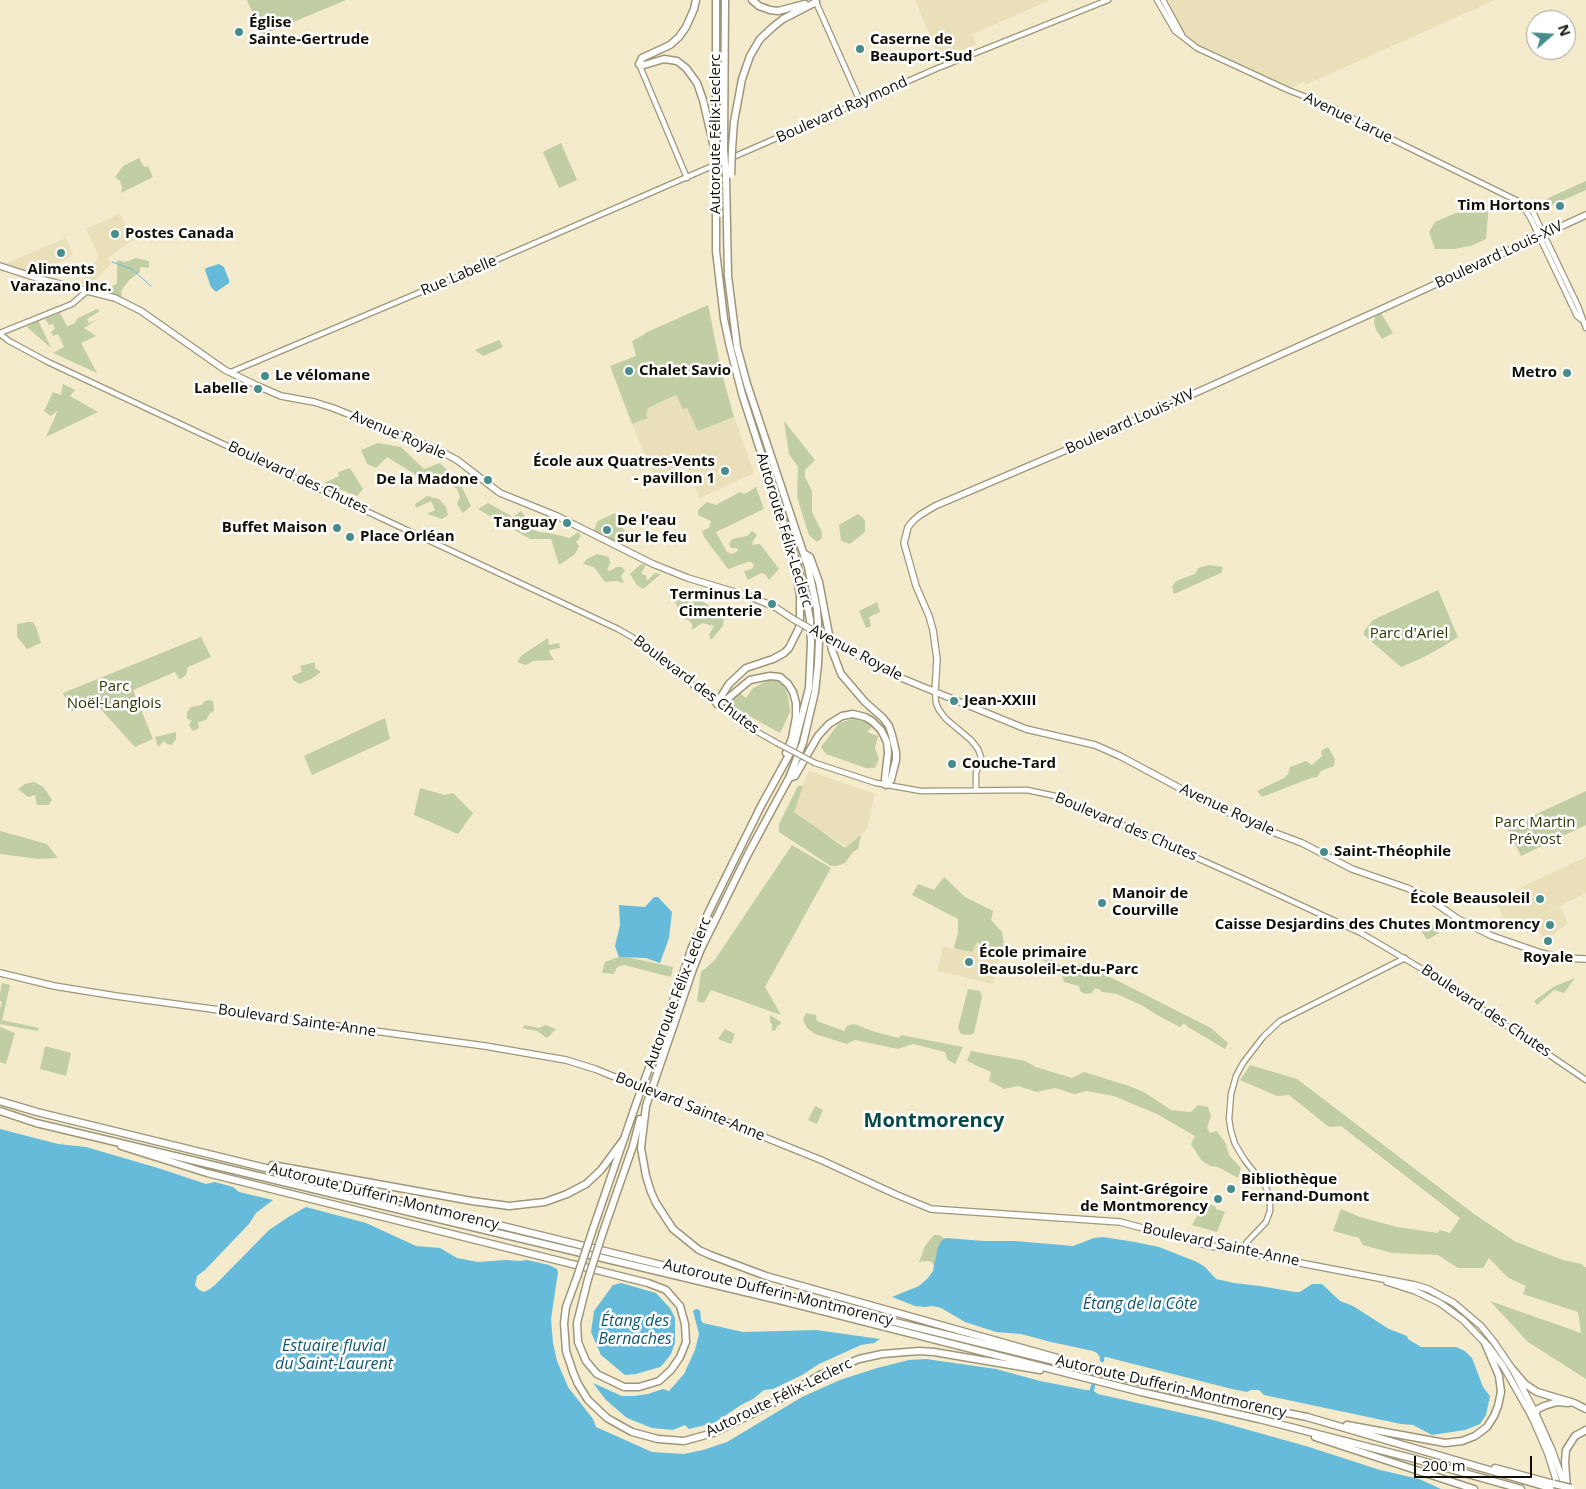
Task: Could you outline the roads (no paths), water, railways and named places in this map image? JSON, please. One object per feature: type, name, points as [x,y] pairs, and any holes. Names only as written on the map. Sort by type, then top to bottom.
[{"type":"highway","points":[[696,0],[686,27],[679,37],[665,47],[642,58],[639,64],[644,65],[664,59],[677,61],[686,68],[697,83],[703,100],[715,152]]},
{"type":"highway","name":"Autoroute Félix-Leclerc","points":[[716,0],[716,251],[724,319],[742,394],[806,597],[811,643],[809,688],[794,746],[778,774],[692,948],[566,1307],[564,1322],[566,1351],[576,1378],[588,1400],[607,1418],[632,1432],[658,1439],[684,1440],[713,1433],[735,1423],[820,1375],[859,1359],[882,1354],[919,1351],[934,1352],[1096,1380]]},
{"type":"highway","name":"Autoroute Félix-Leclerc","points":[[646,1106],[705,940],[789,778],[803,743],[815,692],[818,664],[817,610],[805,554],[747,384],[737,347],[728,276],[726,225],[728,150],[725,0]]},
{"type":"highway","points":[[752,0],[759,6],[770,10],[785,9],[817,1]]},
{"type":"highway","points":[[728,150],[742,80],[750,56],[760,39],[783,19],[817,1]]},
{"type":"highway","points":[[805,554],[810,557],[819,582],[832,650],[841,674],[889,726],[896,752],[896,760],[891,780],[886,785]]},
{"type":"highway","points":[[717,704],[730,684],[746,668],[784,653],[790,648],[799,628],[800,618],[797,564]]},
{"type":"highway","points":[[717,704],[726,700],[742,686],[760,677],[780,677],[788,684],[793,692],[796,703],[796,717],[792,738],[778,774]]},
{"type":"highway","points":[[789,778],[795,776],[818,736],[829,724],[842,716],[853,714],[872,721],[881,730],[887,742],[886,785]]},
{"type":"highway","name":"Autoroute Dufferin-Montmorency","points":[[0,1100],[37,1112],[1177,1391],[1307,1417],[1439,1455],[1482,1464],[1556,1487],[1569,1489]]},
{"type":"highway","points":[[65,1129],[206,1173],[616,1274],[666,1290],[680,1306],[686,1324],[686,1342],[680,1357],[671,1370],[659,1381],[639,1388],[624,1387],[597,1374],[586,1361],[578,1342],[577,1323],[588,1279],[603,1232],[646,1106]]},
{"type":"highway","points":[[646,1106],[641,1148],[651,1192],[673,1229],[699,1250],[766,1276],[1177,1391]]},
{"type":"highway","name":"Autoroute Dufferin-Montmorency","points":[[0,1111],[36,1123],[787,1302],[1096,1380],[1260,1419],[1415,1459],[1521,1489]]},
{"type":"highway","points":[[207,1153],[509,1206],[545,1202],[567,1194],[586,1184],[601,1170],[624,1139]]},
{"type":"highway","points":[[1307,1417],[1438,1442],[1453,1443],[1469,1439],[1480,1433],[1490,1422],[1500,1399],[1501,1385],[1499,1376],[1484,1343]]},
{"type":"highway","points":[[1513,1370],[1525,1384],[1538,1392],[1574,1403],[1586,1409]]},
{"type":"highway","points":[[1534,1415],[1544,1406],[1551,1403],[1574,1403]]},
{"type":"highway","points":[[1260,1419],[1474,1489]]},
{"type":"highway","points":[[1569,1489],[1565,1462],[1566,1450],[1575,1436],[1586,1430]]},
{"type":"main road","name":"Boulevard Louis-XIV","points":[[935,692],[937,659],[932,630],[929,616],[916,586],[904,543],[908,527],[913,520],[935,506],[1111,431],[1586,215]]},
{"type":"main road","name":"Avenue Royale","points":[[0,266],[40,279],[115,298],[142,310],[225,370],[281,396],[324,405],[437,449],[457,460],[500,492],[557,516],[653,564],[688,578],[752,597],[775,607],[889,673],[1026,729],[1095,744],[1254,825],[1302,843],[1352,869],[1407,888],[1428,898],[1458,919],[1492,936],[1541,954],[1562,958],[1586,959]]},
{"type":"main road","name":"Boulevard Sainte-Anne","points":[[0,973],[54,986],[116,996],[485,1046],[566,1060],[595,1069],[821,1160],[931,1209],[1120,1222],[1197,1242],[1428,1289],[1454,1303],[1487,1332],[1513,1370],[1569,1489]]},
{"type":"main road","name":"Boulevard Sainte-Anne","points":[[1368,1276],[1415,1291],[1440,1303],[1463,1320],[1484,1343],[1503,1366],[1534,1415],[1548,1454],[1556,1487]]},
{"type":"street","name":"Boulevard Raymond","points":[[688,178],[860,101],[971,54],[1108,0]]},
{"type":"street","name":"Avenue Larue","points":[[1157,0],[1175,31],[1197,48],[1288,90],[1334,108],[1377,132],[1515,200],[1526,211],[1541,235],[1577,316],[1586,328]]},
{"type":"street","name":"Avenue Larue","points":[[1163,0],[1183,36]]},
{"type":"street","points":[[817,1],[860,101]]},
{"type":"street","points":[[639,64],[688,178]]},
{"type":"street","name":"Rue Labelle","points":[[231,372],[688,178]]},
{"type":"street","points":[[0,334],[72,304],[87,291]]},
{"type":"street","name":"Boulevard des Chutes","points":[[0,334],[9,341],[48,362],[618,629],[632,637],[747,726],[815,763],[886,785],[921,791],[1027,790],[1060,797],[1335,921],[1405,958],[1468,998],[1586,1080]]},
{"type":"street","name":"Boulevard Louis-XIV","points":[[935,692],[939,710],[978,749],[981,757],[976,773],[976,790]]},
{"type":"street","points":[[1243,1251],[1247,1242],[1266,1222],[1270,1211],[1270,1197],[1264,1183],[1244,1159],[1235,1144],[1231,1131],[1229,1119],[1231,1094],[1236,1076],[1243,1063],[1263,1037],[1280,1021],[1405,958]]},
{"type":"water","points":[[219,264],[224,267],[229,283],[216,292],[211,287],[205,270]]},
{"type":"water","points":[[654,897],[658,897],[672,912],[669,938],[660,963],[646,958],[619,957],[615,946],[620,925],[619,905],[645,907]]},
{"type":"water","name":"Estuaire fluvial du Saint-Laurent","points":[[0,1129],[58,1144],[86,1147],[206,1184],[215,1182],[233,1187],[239,1192],[273,1200],[256,1213],[249,1224],[197,1276],[195,1285],[204,1292],[216,1284],[269,1230],[306,1207],[366,1223],[416,1246],[440,1248],[457,1258],[478,1262],[527,1260],[549,1265],[557,1269],[558,1272],[551,1319],[553,1343],[557,1361],[568,1387],[593,1419],[596,1427],[652,1452],[684,1454],[727,1442],[802,1397],[840,1380],[909,1360],[926,1359],[996,1369],[1040,1381],[1092,1390],[1098,1394],[1213,1420],[1309,1447],[1380,1470],[1419,1479],[1441,1489],[0,1489]]},
{"type":"water","name":"Étang de la Côte","points":[[1103,1237],[1159,1247],[1197,1262],[1205,1267],[1216,1279],[1234,1283],[1295,1292],[1300,1292],[1312,1284],[1322,1284],[1340,1301],[1353,1306],[1389,1329],[1407,1336],[1408,1339],[1421,1347],[1456,1347],[1465,1351],[1472,1358],[1483,1387],[1490,1396],[1486,1415],[1480,1424],[1465,1430],[1432,1435],[1413,1425],[1264,1395],[1259,1390],[1247,1392],[1232,1389],[1106,1357],[1102,1358],[1093,1351],[1021,1334],[996,1332],[965,1322],[941,1308],[915,1306],[892,1297],[919,1286],[928,1278],[933,1271],[938,1247],[943,1239],[946,1238],[1073,1246],[1094,1238]]},
{"type":"water","name":"Étang des Bernaches","points":[[621,1283],[656,1293],[670,1308],[675,1318],[675,1343],[671,1354],[660,1367],[625,1375],[601,1355],[591,1332],[594,1311],[613,1285]]},
{"type":"water","points":[[696,1309],[700,1310],[703,1323],[743,1332],[816,1330],[880,1339],[874,1343],[861,1345],[819,1364],[802,1375],[773,1389],[764,1390],[714,1423],[689,1429],[685,1425],[673,1430],[652,1428],[627,1418],[606,1400],[593,1383],[622,1396],[648,1394],[663,1389],[669,1391],[684,1374],[695,1350],[699,1334],[693,1311]]},
{"type":"waterway","points":[[112,262],[132,269],[151,286]]},
{"type":"waterway","points":[[1092,1390],[1093,1386]]},
{"type":"place","name":"Église Sainte-Gertrude","points":[[239,32]]},
{"type":"place","name":"Caserne de Beauport-Sud","points":[[860,49]]},
{"type":"place","name":"Tim Hortons","points":[[1560,206]]},
{"type":"place","name":"Postes Canada","points":[[115,234]]},
{"type":"place","name":"Aliments Varazano Inc.","points":[[61,253]]},
{"type":"place","name":"Chalet Savio","points":[[629,371]]},
{"type":"place","name":"Metro","points":[[1567,373]]},
{"type":"place","name":"Le vélomane","points":[[265,376]]},
{"type":"place","name":"Labelle","points":[[258,389]]},
{"type":"place","name":"École aux Quatres-Vents - pavillon 1","points":[[725,471]]},
{"type":"place","name":"De la Madone","points":[[488,480]]},
{"type":"place","name":"Tanguay","points":[[567,523]]},
{"type":"place","name":"Buffet Maison","points":[[337,528]]},
{"type":"place","name":"De l’eau sur le feu","points":[[607,530]]},
{"type":"place","name":"Place Orléan","points":[[350,537]]},
{"type":"place","name":"Terminus La Cimenterie","points":[[772,604]]},
{"type":"place","name":"Jean-XXIII","points":[[954,701]]},
{"type":"place","name":"Couche-Tard","points":[[952,764]]},
{"type":"place","name":"Saint-Théophile","points":[[1324,852]]},
{"type":"place","name":"École Beausoleil","points":[[1540,899]]},
{"type":"place","name":"Manoir de Courville","points":[[1102,903]]},
{"type":"place","name":"Caisse Desjardins des Chutes Montmorency","points":[[1550,925]]},
{"type":"place","name":"Royale","points":[[1548,941]]},
{"type":"place","name":"École primaire Beausoleil-et-du-Parc","points":[[969,962]]},
{"type":"place","name":"Bibliothèque Fernand-Dumont","points":[[1231,1189]]},
{"type":"place","name":"Saint-Grégoire de Montmorency","points":[[1218,1199]]},
{"type":"district","name":"Montmorency","points":[[934,1121]]},
{"type":"park label","name":"Parc d'Ariel","points":[[1409,634]]},
{"type":"park label","name":"Parc Noël-Langlois","points":[[114,696]]},
{"type":"park label","name":"Parc Martin Prévost","points":[[1535,832]]}]
